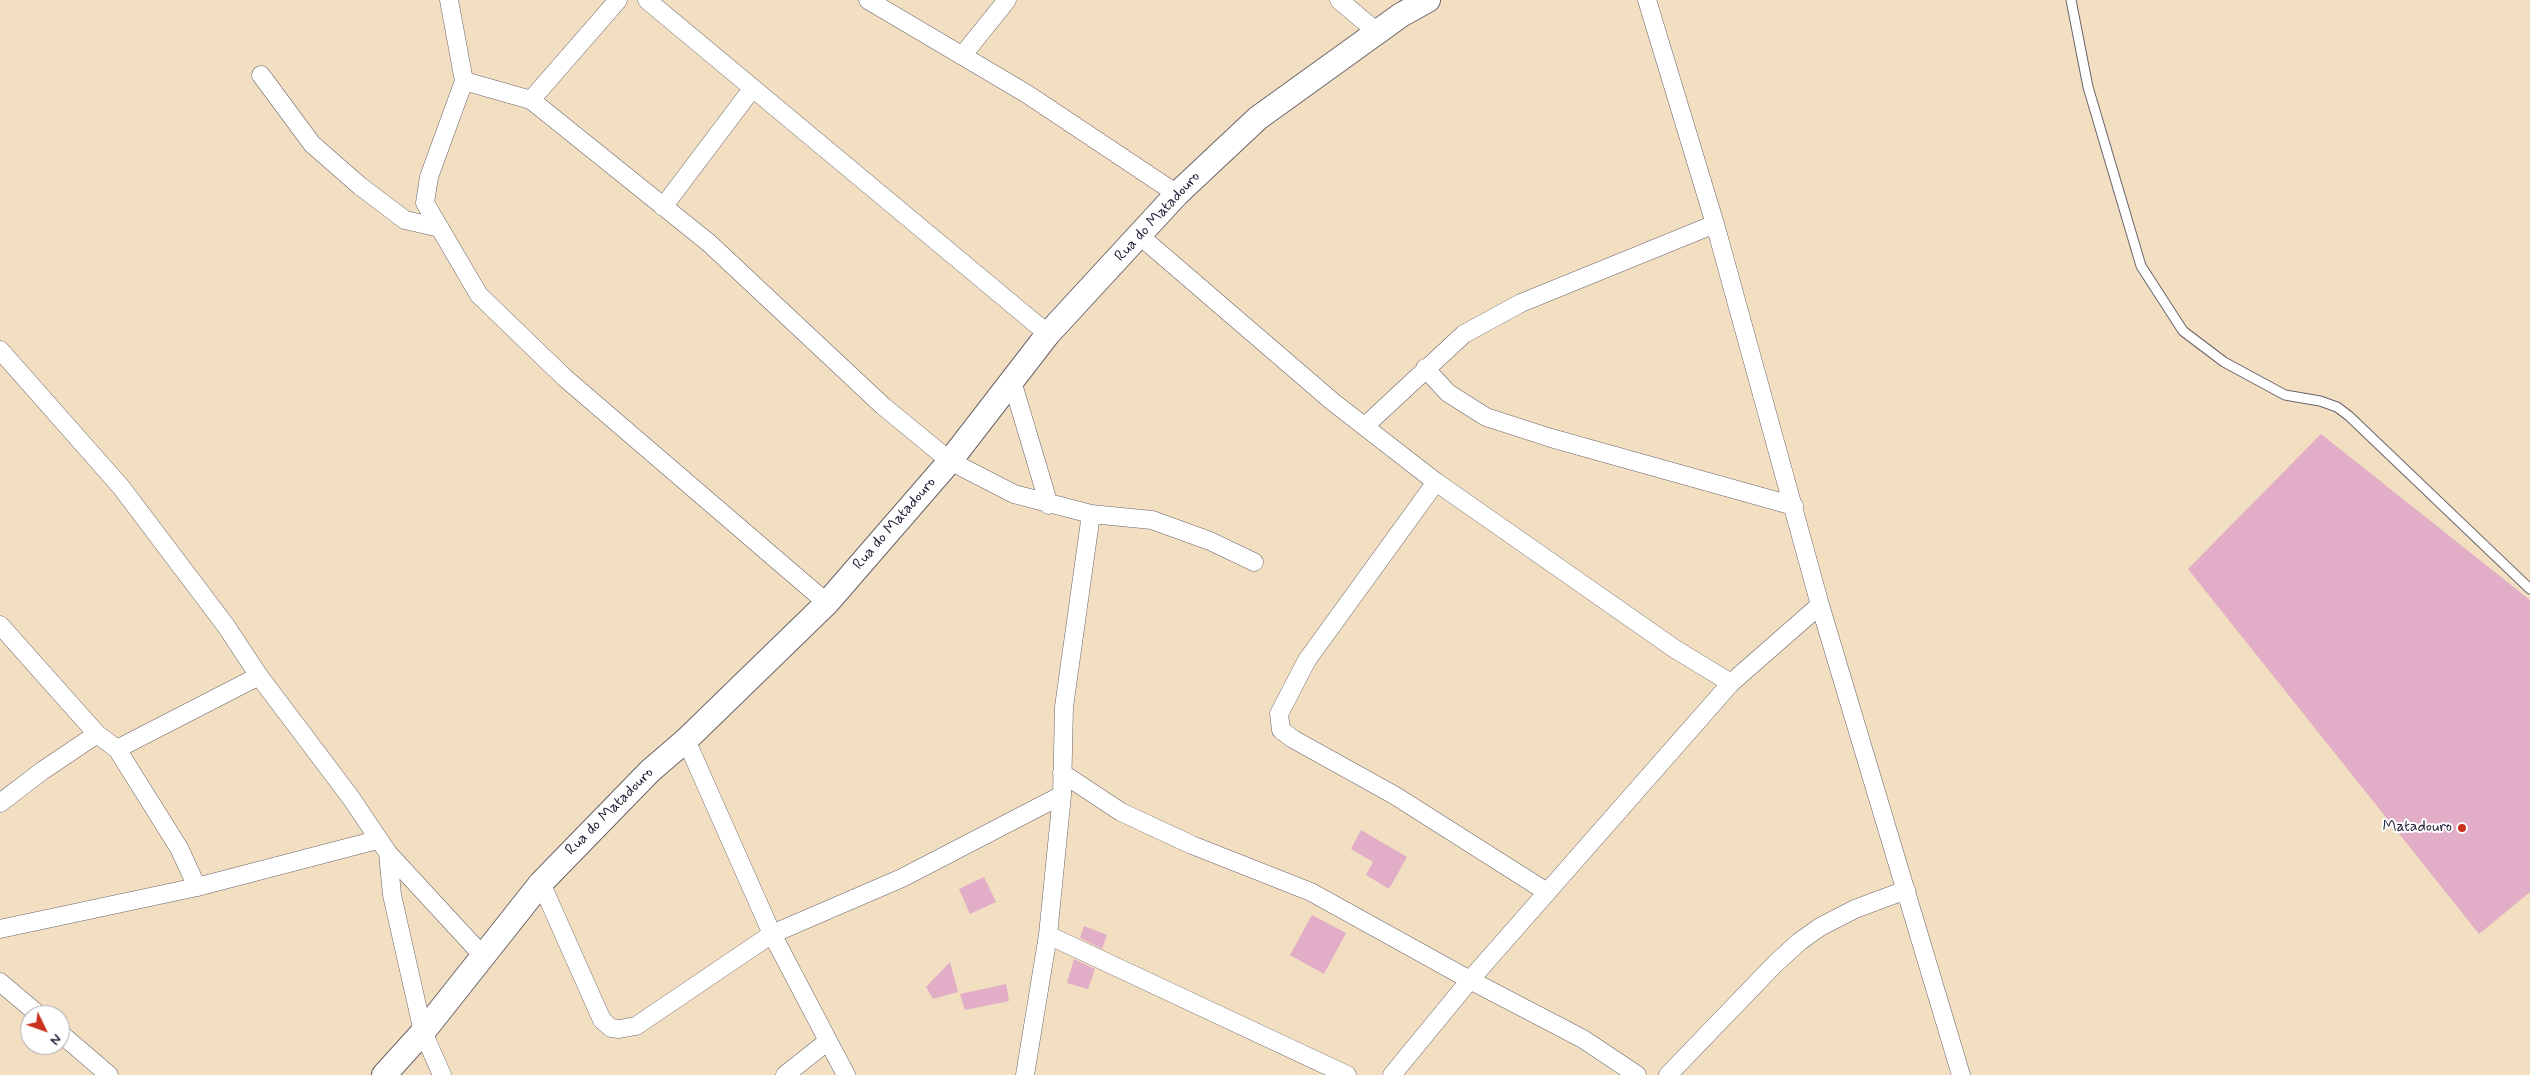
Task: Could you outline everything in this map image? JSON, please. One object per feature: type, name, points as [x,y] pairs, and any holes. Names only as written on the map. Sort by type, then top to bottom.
[{"type":"street","points":[[449,0],[464,81],[429,177],[425,204],[480,295],[566,378],[827,602]]},
{"type":"street","points":[[531,100],[618,0]]},
{"type":"street","points":[[647,0],[1048,334]]},
{"type":"street","points":[[868,0],[1027,94],[1177,194]]},
{"type":"street","points":[[962,56],[1007,0]]},
{"type":"street","points":[[1339,0],[1377,32]]},
{"type":"street","name":"Rua do Matadouro","points":[[384,1075],[423,1032],[541,883],[650,771],[686,740],[827,602],[950,461],[1048,334],[1177,194],[1258,118],[1401,15],[1428,0]]},
{"type":"street","points":[[1646,0],[1714,224],[1820,605],[1962,1075]]},
{"type":"street","points":[[261,75],[312,144],[360,186],[405,220],[440,228]]},
{"type":"street","points":[[464,81],[531,100],[709,243],[883,406],[950,461],[1014,494],[1091,514],[1152,520],[1210,541],[1254,562]]},
{"type":"street","points":[[663,207],[752,89]]},
{"type":"street","points":[[1366,426],[1425,368],[1464,334],[1521,303],[1714,224]]},
{"type":"street","points":[[1140,236],[1333,402],[1436,482],[1675,649],[1731,683]]},
{"type":"street","points":[[0,350],[121,488],[226,626],[259,676],[351,798],[382,847],[483,956]]},
{"type":"street","points":[[1425,368],[1448,393],[1486,417],[1551,438],[1794,506]]},
{"type":"street","points":[[1012,381],[1049,504]]},
{"type":"street","points":[[1436,482],[1307,660],[1279,714],[1280,730],[1394,795],[1547,892]]},
{"type":"street","points":[[1027,1074],[1048,935],[1062,795],[1064,707],[1091,514]]},
{"type":"street","points":[[1392,1075],[1470,980],[1731,683],[1820,605]]},
{"type":"street","points":[[0,626],[98,734],[117,749],[179,848],[197,887]]},
{"type":"street","points":[[117,749],[259,676]]},
{"type":"street","points":[[0,803],[42,771],[98,734]]},
{"type":"street","points":[[686,740],[772,934],[846,1075]]},
{"type":"street","points":[[1062,772],[1121,812],[1192,845],[1311,892],[1470,980],[1583,1039],[1637,1075]]},
{"type":"street","points":[[541,883],[602,1020],[612,1028],[636,1026],[772,934],[902,878],[1062,795]]},
{"type":"street","points":[[0,929],[382,847]]},
{"type":"street","points":[[382,847],[423,1032],[442,1075]]},
{"type":"street","points":[[1668,1075],[1775,964],[1799,942],[1820,927],[1855,910],[1906,890]]},
{"type":"street","points":[[1048,935],[1347,1075]]},
{"type":"street","points":[[0,982],[27,1005]]},
{"type":"street","points":[[785,1075],[828,1041]]},
{"type":"street","points":[[70,1042],[108,1075]]},
{"type":"lane","points":[[2071,0],[2088,87],[2141,266],[2183,331],[2224,362],[2285,395],[2320,401],[2337,407],[2349,416],[2530,589]]},
{"type":"building","points":[[2321,434],[2530,600],[2530,892],[2479,934],[2188,569]]},
{"type":"building","points":[[1361,830],[1407,857],[1389,889],[1366,875],[1373,862],[1351,849]]},
{"type":"building","points":[[984,877],[996,902],[970,914],[959,889]]},
{"type":"building","points":[[1312,915],[1346,933],[1324,974],[1290,955]]},
{"type":"building","points":[[1084,926],[1107,935],[1102,949],[1080,938]]},
{"type":"building","points":[[1074,959],[1095,969],[1088,989],[1067,983]]},
{"type":"building","points":[[950,962],[958,992],[933,999],[926,987]]},
{"type":"building","points":[[1006,984],[1009,1001],[965,1010],[960,994]]},
{"type":"place","name":"Matadouro","points":[[2462,828]]}]
